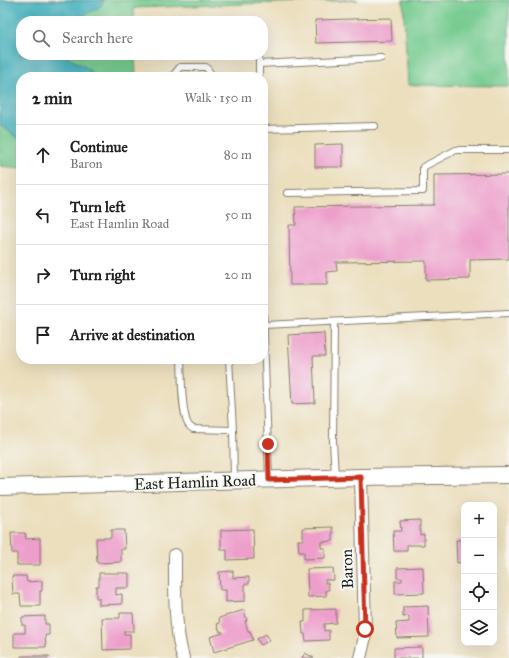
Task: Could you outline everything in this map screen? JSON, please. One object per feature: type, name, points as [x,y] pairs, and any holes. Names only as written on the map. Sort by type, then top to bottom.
[{"type":"street","name":"East Hamlin Road","points":[[0,487],[509,474]]},
{"type":"street","name":"Baron","points":[[360,658],[365,629],[361,477]]},
{"type":"street","points":[[175,555],[175,606],[178,635],[183,658]]},
{"type":"lane","points":[[259,64],[381,58]]},
{"type":"lane","points":[[259,60],[259,72]]},
{"type":"lane","points":[[176,72],[180,67],[206,67],[210,72]]},
{"type":"lane","points":[[268,130],[375,126]]},
{"type":"lane","points":[[287,193],[423,191],[423,167],[456,150],[509,150]]},
{"type":"lane","points":[[268,325],[509,313]]},
{"type":"lane","points":[[334,322],[333,441],[335,478]]},
{"type":"lane","points":[[181,364],[183,405],[189,427],[193,429],[233,430]]},
{"type":"lane","points":[[229,364],[234,481]]},
{"type":"lane","points":[[265,364],[269,480]]},
{"type":"green space","points":[[0,0],[358,0],[134,8],[134,16],[16,16],[16,60],[135,60],[136,72],[16,72],[16,168],[0,166]]},
{"type":"green space","points":[[403,0],[509,0],[509,86],[408,85]]},
{"type":"water","points":[[0,0],[104,0],[99,7],[83,16],[16,16],[16,60],[72,60],[92,72],[16,72],[16,136],[0,125]]},
{"type":"building","points":[[391,18],[392,41],[316,43],[315,20]]},
{"type":"building","points":[[343,144],[343,167],[315,167],[315,145]]},
{"type":"building","points":[[509,174],[509,259],[470,260],[470,279],[426,280],[426,261],[336,262],[337,271],[327,272],[327,285],[290,285],[289,225],[296,225],[295,207],[434,205],[434,175]]},
{"type":"building","points":[[324,333],[325,356],[313,356],[315,403],[292,404],[288,335]]},
{"type":"building","points":[[420,520],[420,535],[424,534],[424,545],[407,545],[407,551],[394,551],[393,531],[401,531],[400,521]]},
{"type":"building","points":[[333,527],[333,541],[321,542],[321,548],[325,548],[325,558],[304,559],[304,552],[299,552],[298,540],[303,540],[303,528]]},
{"type":"building","points":[[253,529],[254,559],[227,560],[227,550],[221,550],[221,530]]},
{"type":"building","points":[[111,530],[124,530],[125,549],[121,549],[121,562],[97,563],[96,538],[111,538]]},
{"type":"building","points":[[11,533],[25,533],[26,539],[40,538],[40,565],[17,565],[17,553],[12,553]]},
{"type":"building","points":[[456,540],[461,540],[461,562],[457,563]]},
{"type":"building","points":[[423,567],[424,593],[395,594],[395,581],[402,581],[402,578],[397,578],[397,568]]},
{"type":"building","points":[[333,568],[334,580],[325,580],[325,583],[328,583],[329,590],[326,590],[326,596],[308,597],[307,569]]},
{"type":"building","points":[[233,571],[233,578],[249,577],[249,584],[245,584],[245,601],[226,602],[226,590],[220,590],[219,572]]},
{"type":"building","points":[[99,573],[129,573],[129,588],[116,588],[116,595],[122,594],[122,604],[99,605],[99,598],[96,598],[96,586],[99,586]]},
{"type":"building","points":[[12,576],[26,576],[27,582],[42,581],[40,606],[21,606],[20,594],[13,594]]},
{"type":"building","points":[[428,606],[429,637],[397,638],[396,623],[409,622],[409,616],[403,617],[403,607]]},
{"type":"building","points":[[336,609],[336,623],[324,624],[324,631],[329,630],[329,640],[306,641],[305,634],[303,634],[302,622],[305,622],[305,610]]},
{"type":"building","points":[[244,610],[248,631],[250,631],[253,640],[214,652],[210,637],[223,633],[222,631],[220,632],[217,624],[220,623],[219,618]]},
{"type":"building","points":[[120,613],[133,613],[134,631],[124,631],[124,634],[130,634],[130,649],[103,650],[102,618],[120,618]]},
{"type":"building","points":[[45,616],[45,624],[49,624],[49,635],[45,635],[46,647],[14,647],[14,633],[25,633],[25,625],[22,625],[22,617]]},
{"type":"building","points":[[266,634],[270,640],[261,645],[257,639]]},
{"type":"building","points":[[422,647],[422,658],[394,658],[394,648]]},
{"type":"building","points":[[305,653],[314,658],[302,658]]},
{"type":"building","points":[[21,656],[49,656],[49,658],[21,658]]},
{"type":"route","points":[[268,444],[269,480],[361,477],[365,629]]}]
